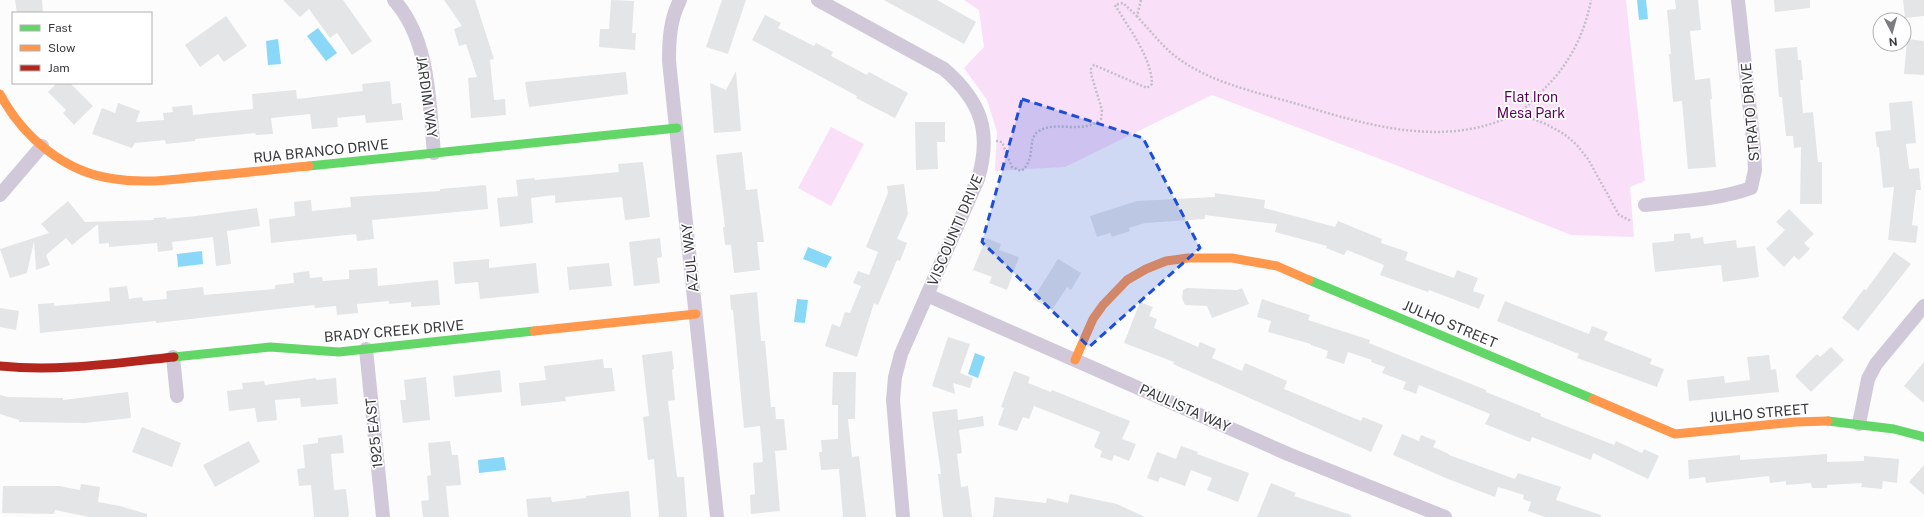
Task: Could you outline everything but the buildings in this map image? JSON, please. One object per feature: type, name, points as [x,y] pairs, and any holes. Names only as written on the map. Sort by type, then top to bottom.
[{"type":"street","name":"JARDIM WAY","points":[[394,0],[413,30],[423,59],[434,153]]},
{"type":"street","name":"AZUL WAY","points":[[680,0],[675,11],[669,44],[669,62],[718,517]]},
{"type":"street","name":"VISCOUNTI DRIVE","points":[[818,0],[944,69],[961,84],[973,102],[981,120],[985,139],[984,160],[978,179],[901,354],[895,377],[893,400],[894,424],[903,517]]},
{"type":"street","name":"STRATO DRIVE","points":[[1645,205],[1711,198],[1734,194],[1751,188],[1755,170],[1754,148],[1738,0]]},
{"type":"street","name":"RUA BRANCO DRIVE","points":[[0,94],[19,123],[42,146],[69,164],[93,174],[131,181],[163,181],[677,128]]},
{"type":"street","points":[[0,195],[42,146]]},
{"type":"street","name":"JULHO STREET","points":[[1075,360],[1097,312],[1119,286],[1146,268],[1178,258],[1211,255],[1244,258],[1283,268],[1675,434],[1795,422],[1827,421],[1894,429],[1924,437]]},
{"type":"street","name":"PAULISTA WAY","points":[[927,295],[1295,457],[1444,517]]},
{"type":"street","points":[[1859,424],[1868,379],[1876,364],[1924,306]]},
{"type":"street","name":"BRADY CREEK DRIVE","points":[[0,366],[30,369],[59,369],[270,347],[287,347],[323,352],[366,349],[696,314]]},
{"type":"street","name":"1925 EAST","points":[[366,349],[383,517]]},
{"type":"street","points":[[173,357],[177,396]]},
{"type":"path","points":[[1137,16],[1141,0]]},
{"type":"path","points":[[985,139],[1002,142],[1012,166],[1021,171],[1027,167],[1030,161],[1034,135],[1038,130],[1095,124],[1101,119],[1102,110],[1091,74],[1091,69],[1094,65],[1147,88],[1152,84],[1152,74],[1146,58],[1115,5],[1123,3],[1174,56],[1203,74],[1346,119],[1389,128],[1438,132],[1470,130],[1519,111],[1560,73],[1576,47],[1588,15],[1591,0]]},
{"type":"path","points":[[1519,111],[1525,116],[1546,124],[1564,134],[1576,144],[1588,158],[1619,215],[1631,220]]},
{"type":"highlighted area","points":[[1022,99],[1143,138],[1200,248],[1089,347],[982,242]]},
{"type":"green space","name":"Flat Iron Mesa Park","points":[[964,0],[1626,0],[1645,181],[1630,187],[1634,237],[1571,235],[1393,164],[1212,95],[1065,167],[995,171],[997,132],[987,100],[964,68],[984,47],[979,10]]},
{"type":"green space","points":[[831,127],[864,144],[831,206],[798,188]]},
{"type":"water","points":[[1637,0],[1646,0],[1648,19],[1639,20]]},
{"type":"water","points":[[318,28],[337,53],[326,61],[307,36]]},
{"type":"water","points":[[278,39],[281,64],[268,65],[266,41]]},
{"type":"water","points":[[808,247],[832,257],[826,268],[803,259]]},
{"type":"water","points":[[202,251],[203,264],[178,267],[177,254]]},
{"type":"water","points":[[797,299],[808,300],[805,323],[794,322]]},
{"type":"water","points":[[975,353],[985,357],[978,378],[968,374]]},
{"type":"water","points":[[504,457],[506,470],[479,473],[478,460]]},
{"type":"traffic: fast","points":[[309,166],[677,128]]},
{"type":"traffic: fast","points":[[1309,280],[1593,399]]},
{"type":"traffic: fast","points":[[174,357],[270,347],[339,352],[534,331]]},
{"type":"traffic: fast","points":[[1828,421],[1894,429],[1924,437]]},
{"type":"traffic: slow","points":[[0,94],[9,110],[21,125],[47,150],[63,161],[79,169],[97,175],[115,179],[151,181],[309,166]]},
{"type":"traffic: slow","points":[[1075,360],[1093,319],[1103,305],[1127,280],[1146,269],[1166,261],[1188,258],[1232,258],[1277,266],[1309,280]]},
{"type":"traffic: slow","points":[[534,331],[696,314]]},
{"type":"traffic: slow","points":[[1593,399],[1675,434],[1795,422],[1828,421]]},
{"type":"traffic: jam","points":[[0,366],[22,368],[65,367],[174,357]]}]
